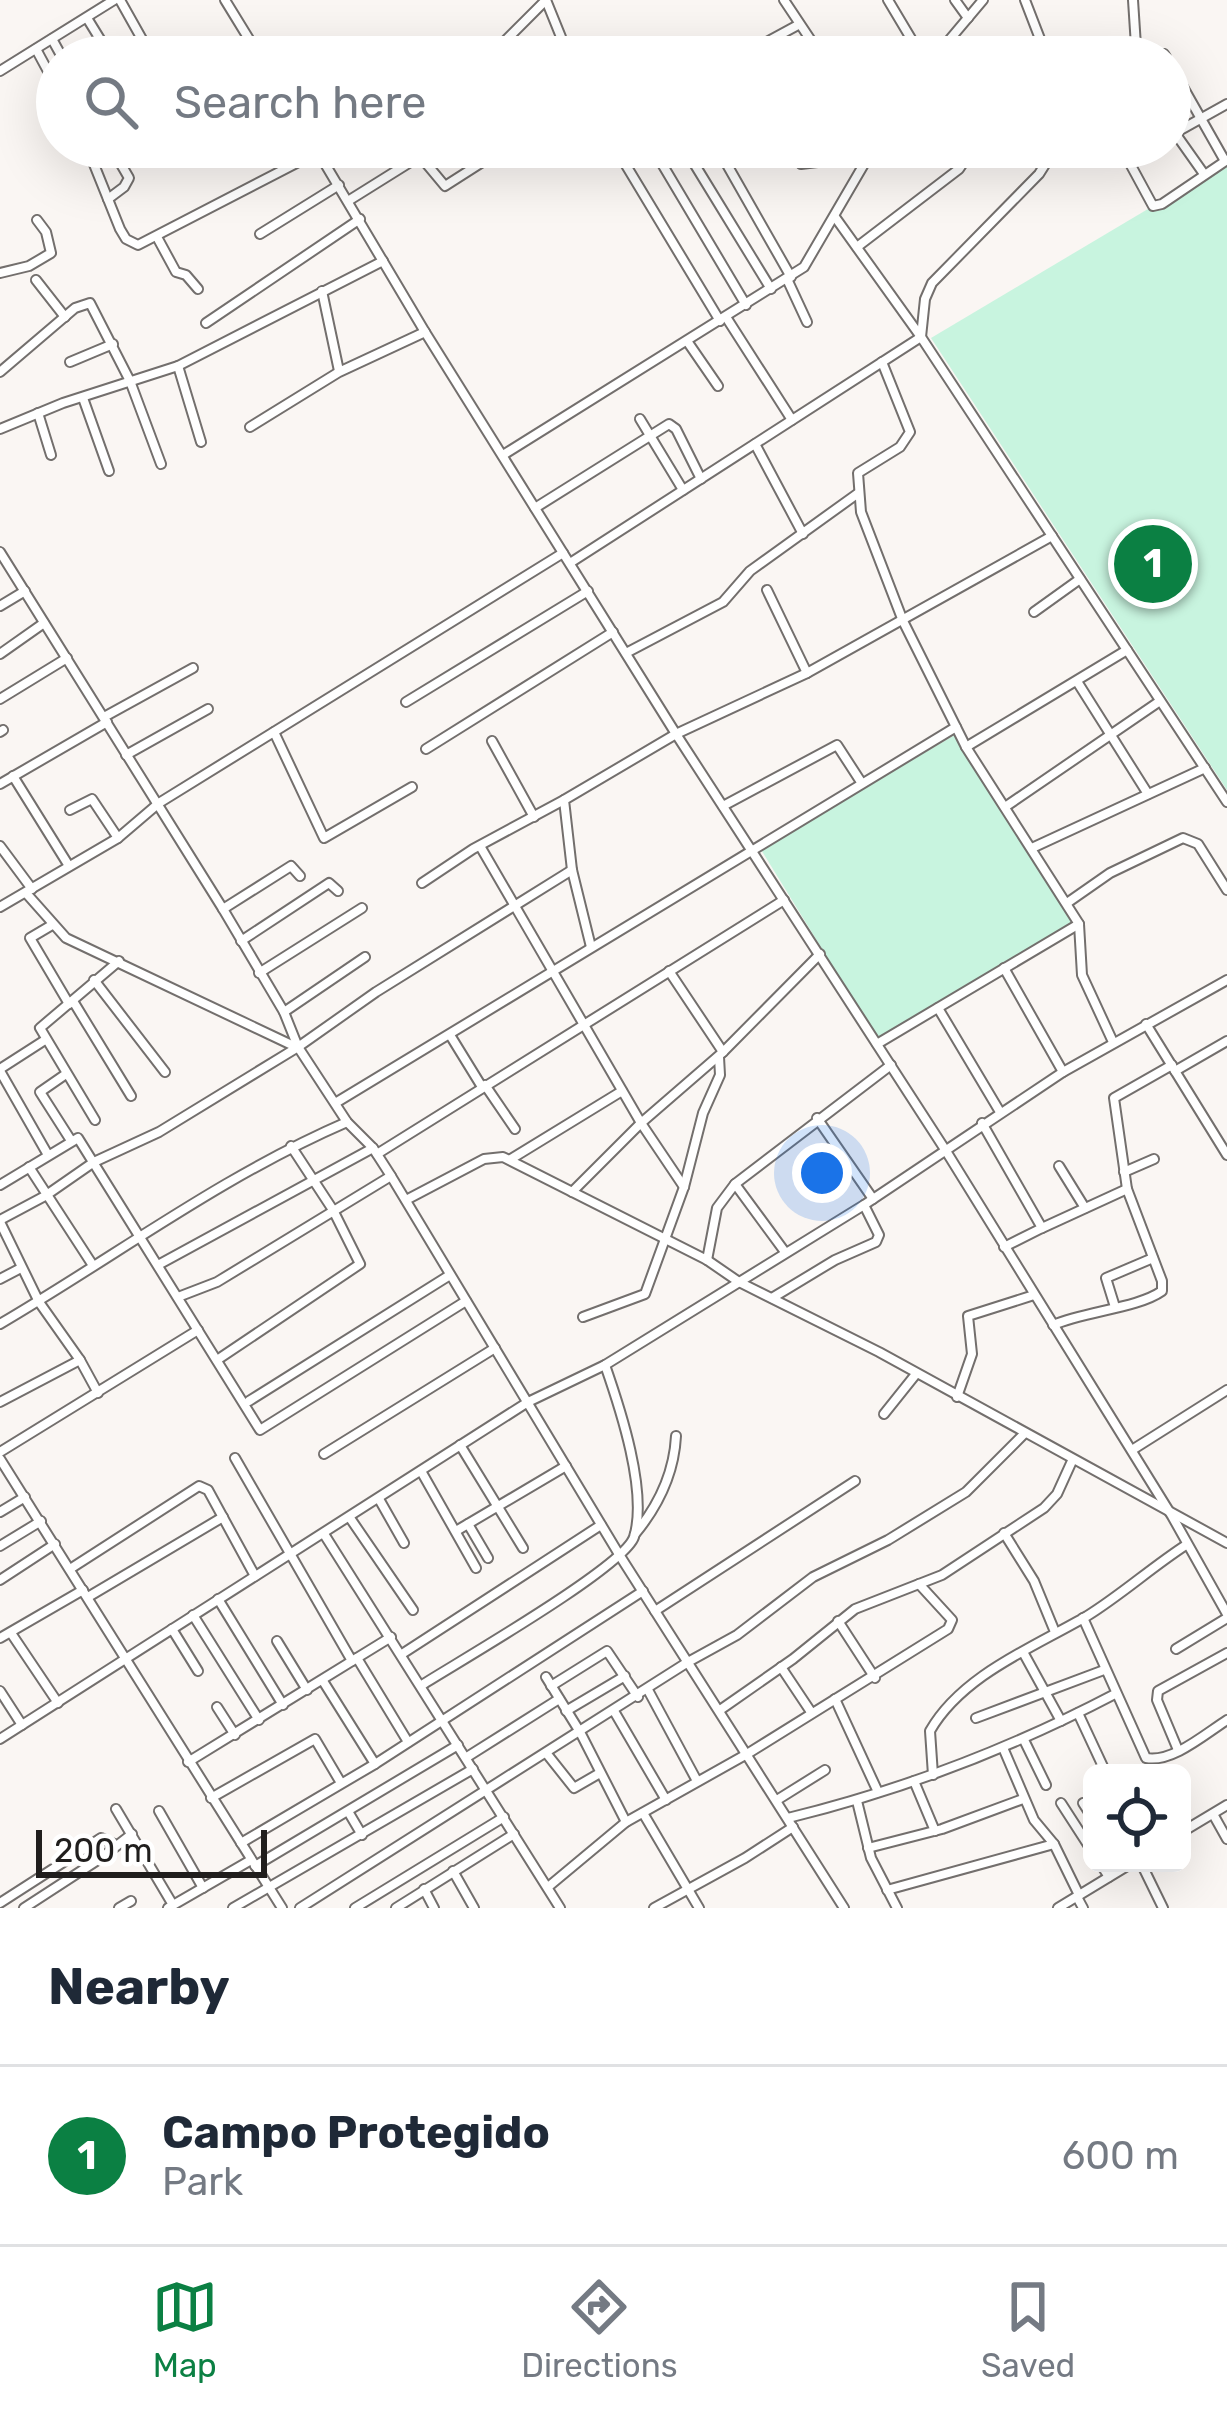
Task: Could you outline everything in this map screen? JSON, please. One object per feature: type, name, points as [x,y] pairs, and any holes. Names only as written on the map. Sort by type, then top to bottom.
[{"type":"street","points":[[57,36],[117,0],[139,36]]},
{"type":"street","points":[[225,0],[247,36]]},
{"type":"street","points":[[509,36],[546,0],[561,36]]},
{"type":"street","points":[[784,0],[806,36]]},
{"type":"street","points":[[888,0],[909,36]]},
{"type":"street","points":[[955,0],[968,18]]},
{"type":"street","points":[[953,36],[983,0]]},
{"type":"street","points":[[1025,0],[1039,36]]},
{"type":"street","points":[[1133,0],[1135,36]]},
{"type":"street","points":[[87,18],[98,36]]},
{"type":"street","points":[[778,36],[798,25]]},
{"type":"street","points":[[0,71],[36,49]]},
{"type":"street","points":[[1132,168],[1153,206],[1159,206],[1226,160],[1191,99]]},
{"type":"street","points":[[1191,122],[1227,104]]},
{"type":"street","points":[[1191,155],[1204,174]]},
{"type":"street","points":[[97,168],[120,229],[132,244],[157,237],[284,168]]},
{"type":"street","points":[[108,199],[129,178],[124,168]]},
{"type":"street","points":[[328,168],[676,734],[946,1151],[1172,1516],[1227,1616],[1176,1648]]},
{"type":"street","points":[[348,201],[398,168]]},
{"type":"street","points":[[434,168],[445,186],[472,168]]},
{"type":"street","points":[[628,168],[792,420]]},
{"type":"street","points":[[664,168],[746,305]]},
{"type":"street","points":[[698,168],[771,289]]},
{"type":"street","points":[[729,168],[789,278],[806,322]]},
{"type":"street","points":[[503,455],[789,278],[810,261],[862,168]]},
{"type":"street","points":[[856,247],[960,168]]},
{"type":"street","points":[[921,337],[925,299],[932,283],[1043,168]]},
{"type":"street","points":[[260,234],[339,185]]},
{"type":"street","points":[[835,217],[921,337],[1227,802]]},
{"type":"street","points":[[206,323],[360,219]]},
{"type":"street","points":[[0,273],[50,255],[51,246],[37,220]]},
{"type":"street","points":[[157,237],[176,272],[186,274],[198,289]]},
{"type":"street","points":[[0,429],[178,365],[383,261]]},
{"type":"street","points":[[36,280],[65,316]]},
{"type":"street","points":[[322,291],[339,372]]},
{"type":"street","points":[[0,372],[75,308],[90,303],[130,381],[161,464]]},
{"type":"street","points":[[250,427],[339,372],[425,332]]},
{"type":"street","points":[[570,563],[921,337]]},
{"type":"street","points":[[687,341],[718,386]]},
{"type":"street","points":[[70,362],[113,344]]},
{"type":"street","points":[[0,355],[9,364]]},
{"type":"street","points":[[882,362],[910,432],[900,447],[858,473],[873,554],[966,746],[1079,924],[1082,975],[1113,1042]]},
{"type":"street","points":[[178,365],[202,442]]},
{"type":"street","points":[[82,398],[109,471]]},
{"type":"street","points":[[38,413],[51,455]]},
{"type":"street","points":[[640,419],[683,490]]},
{"type":"street","points":[[535,508],[669,424],[675,426],[700,479]]},
{"type":"street","points":[[755,444],[803,534]]},
{"type":"street","points":[[626,652],[723,602],[750,572],[859,493]]},
{"type":"street","points":[[422,883],[676,734],[807,673],[1052,536]]},
{"type":"street","points":[[0,552],[242,940],[284,1012],[298,1047],[347,1122],[391,1176],[620,1556],[842,1904],[825,1908]]},
{"type":"street","points":[[3,901],[29,891],[118,838],[159,803],[563,553]]},
{"type":"street","points":[[0,574],[10,568]]},
{"type":"street","points":[[1034,612],[1081,579]]},
{"type":"street","points":[[767,590],[807,673]]},
{"type":"street","points":[[0,606],[25,591]]},
{"type":"street","points":[[406,703],[588,591]]},
{"type":"street","points":[[0,654],[44,623]]},
{"type":"street","points":[[426,749],[613,632]]},
{"type":"street","points":[[966,746],[1127,650]]},
{"type":"street","points":[[0,699],[67,658]]},
{"type":"street","points":[[0,784],[193,668]]},
{"type":"street","points":[[1078,682],[1148,794]]},
{"type":"street","points":[[1005,807],[1160,701]]},
{"type":"street","points":[[126,755],[208,709]]},
{"type":"street","points":[[337,1102],[956,728]]},
{"type":"street","points":[[274,732],[324,838],[412,787]]},
{"type":"street","points":[[492,741],[534,817]]},
{"type":"street","points":[[723,806],[837,745],[861,782]]},
{"type":"street","points":[[1032,848],[1205,769]]},
{"type":"street","points":[[13,776],[69,866]]},
{"type":"street","points":[[70,810],[92,799],[118,838]]},
{"type":"street","points":[[565,800],[572,870],[591,946]]},
{"type":"street","points":[[1066,903],[1110,874],[1183,838],[1198,844],[1227,890]]},
{"type":"street","points":[[480,845],[641,1124],[684,1187]]},
{"type":"street","points":[[0,846],[52,925],[66,938],[298,1047]]},
{"type":"street","points":[[223,910],[291,866],[300,875]]},
{"type":"street","points":[[98,1393],[39,1302],[0,1221],[298,1047],[376,992],[572,870]]},
{"type":"street","points":[[242,940],[329,883],[338,891]]},
{"type":"street","points":[[158,1265],[375,1151],[784,900]]},
{"type":"street","points":[[259,973],[362,908]]},
{"type":"street","points":[[877,1044],[1079,924]]},
{"type":"street","points":[[52,925],[30,938],[131,1096]]},
{"type":"street","points":[[572,1192],[820,955]]},
{"type":"street","points":[[284,1012],[365,957]]},
{"type":"street","points":[[94,1120],[40,1028],[119,961]]},
{"type":"street","points":[[1004,968],[1064,1072]]},
{"type":"street","points":[[584,1317],[645,1294],[684,1187],[703,1113],[720,1076],[721,1054],[669,971]]},
{"type":"street","points":[[94,980],[165,1072]]},
{"type":"street","points":[[0,1738],[529,1402],[605,1365],[869,1202],[1064,1072],[1227,980]]},
{"type":"street","points":[[938,1008],[1000,1112]]},
{"type":"street","points":[[1146,1024],[1227,1155]]},
{"type":"street","points":[[451,1035],[515,1129]]},
{"type":"street","points":[[45,1040],[0,1070],[47,1155]]},
{"type":"street","points":[[1053,1325],[1087,1311],[1159,1294],[1163,1286],[1127,1189],[1114,1098],[1227,1041]]},
{"type":"street","points":[[707,1260],[717,1208],[734,1184],[891,1065]]},
{"type":"street","points":[[66,1074],[40,1092],[70,1139]]},
{"type":"street","points":[[510,1159],[622,1091]]},
{"type":"street","points":[[772,1298],[835,1260],[877,1242],[879,1235],[869,1202],[817,1118]]},
{"type":"street","points":[[0,1324],[291,1146],[347,1122]]},
{"type":"street","points":[[982,1124],[1042,1228]]},
{"type":"street","points":[[1,1183],[78,1138],[260,1430],[466,1301]]},
{"type":"street","points":[[217,1360],[360,1264],[333,1210],[291,1146]]},
{"type":"street","points":[[406,1200],[484,1159],[496,1155],[510,1159],[707,1260],[739,1282],[916,1373],[1172,1516],[1225,1539]]},
{"type":"street","points":[[1124,1172],[1154,1159]]},
{"type":"street","points":[[1059,1166],[1085,1208]]},
{"type":"street","points":[[29,1167],[92,1264]]},
{"type":"street","points":[[178,1297],[218,1282],[391,1176]]},
{"type":"street","points":[[734,1184],[785,1252]]},
{"type":"street","points":[[1004,1247],[1127,1189]]},
{"type":"street","points":[[1115,1307],[1106,1278],[1154,1258]]},
{"type":"street","points":[[0,1279],[21,1268]]},
{"type":"street","points":[[249,1401],[450,1275]]},
{"type":"street","points":[[957,1396],[972,1354],[968,1316],[1034,1295]]},
{"type":"street","points":[[198,1330],[0,1455],[282,1908]]},
{"type":"street","points":[[324,1454],[495,1348]]},
{"type":"street","points":[[0,1402],[80,1360]]},
{"type":"street","points":[[605,1365],[626,1435],[636,1502],[634,1535]]},
{"type":"street","points":[[884,1414],[916,1373]]},
{"type":"street","points":[[1132,1450],[1227,1390]]},
{"type":"street","points":[[300,1908],[737,1635],[813,1577],[887,1540],[965,1492],[1023,1435]]},
{"type":"street","points":[[422,1685],[620,1556],[665,1487],[676,1436]]},
{"type":"street","points":[[460,1445],[524,1548]]},
{"type":"street","points":[[235,1458],[408,1742]]},
{"type":"street","points":[[720,1710],[870,1600],[942,1575],[1052,1500],[1072,1461]]},
{"type":"street","points":[[455,1531],[566,1466]]},
{"type":"street","points":[[422,1471],[476,1568]]},
{"type":"street","points":[[655,1611],[855,1481]]},
{"type":"street","points":[[70,1569],[200,1486],[208,1490],[255,1576]]},
{"type":"street","points":[[0,1512],[25,1497]]},
{"type":"street","points":[[379,1498],[404,1544]]},
{"type":"street","points":[[0,1638],[223,1517]]},
{"type":"street","points":[[350,1519],[413,1610]]},
{"type":"street","points":[[0,1546],[41,1521]]},
{"type":"street","points":[[468,1525],[488,1558]]},
{"type":"street","points":[[402,1654],[602,1525]]},
{"type":"street","points":[[1004,1533],[1034,1581],[1054,1632]]},
{"type":"street","points":[[324,1534],[560,1908]]},
{"type":"street","points":[[0,1580],[55,1544]]},
{"type":"street","points":[[934,1775],[928,1740],[936,1720],[980,1680],[1083,1618],[1186,1545]]},
{"type":"street","points":[[548,1887],[626,1822],[875,1678],[952,1625],[919,1584]]},
{"type":"street","points":[[241,1844],[375,1764],[643,1591]]},
{"type":"street","points":[[218,1599],[283,1705]]},
{"type":"street","points":[[193,1615],[259,1720]]},
{"type":"street","points":[[1083,1618],[1146,1759],[1156,1760],[1178,1750],[1227,1720]]},
{"type":"street","points":[[838,1621],[875,1678]]},
{"type":"street","points":[[172,1629],[199,1671]]},
{"type":"street","points":[[11,1633],[58,1702]]},
{"type":"street","points":[[188,1762],[391,1637]]},
{"type":"street","points":[[277,1641],[308,1690]]},
{"type":"street","points":[[626,1822],[548,1681],[607,1651],[638,1697]]},
{"type":"street","points":[[1024,1652],[1061,1721]]},
{"type":"street","points":[[1178,1750],[1156,1700],[1158,1690],[1227,1653]]},
{"type":"street","points":[[781,1667],[811,1712]]},
{"type":"street","points":[[976,1718],[1104,1670]]},
{"type":"street","points":[[566,1711],[625,1676]]},
{"type":"street","points":[[323,1681],[375,1764]]},
{"type":"street","points":[[648,1690],[697,1781]]},
{"type":"street","points":[[0,1691],[22,1725]]},
{"type":"street","points":[[654,1908],[745,1858],[790,1822],[1004,1750],[1114,1694]]},
{"type":"street","points":[[835,1699],[878,1792]]},
{"type":"street","points":[[466,1757],[559,1700]]},
{"type":"street","points":[[217,1707],[235,1735]]},
{"type":"street","points":[[614,1711],[666,1800]]},
{"type":"street","points":[[1078,1713],[1102,1764]]},
{"type":"street","points":[[211,1798],[315,1738],[341,1783]]},
{"type":"street","points":[[1024,1740],[1046,1785]]},
{"type":"street","points":[[116,1809],[171,1906],[349,1813],[458,1744]]},
{"type":"street","points":[[1004,1750],[1023,1798],[1054,1844],[1083,1908]]},
{"type":"street","points":[[547,1754],[574,1788],[600,1773]]},
{"type":"street","points":[[233,1908],[473,1769]]},
{"type":"street","points":[[777,1800],[825,1770]]},
{"type":"street","points":[[914,1781],[935,1831]]},
{"type":"street","points":[[868,1848],[935,1831],[1023,1798]]},
{"type":"street","points":[[857,1801],[868,1848],[897,1908]]},
{"type":"street","points":[[1061,1803],[1083,1837]]},
{"type":"street","points":[[1191,1827],[1227,1805]]},
{"type":"street","points":[[159,1810],[203,1888]]},
{"type":"street","points":[[349,1813],[362,1834]]},
{"type":"street","points":[[643,1813],[699,1908]]},
{"type":"street","points":[[1213,1814],[1227,1839]]},
{"type":"street","points":[[355,1908],[504,1817]]},
{"type":"street","points":[[24,1908],[132,1834]]},
{"type":"street","points":[[396,1908],[514,1834]]},
{"type":"street","points":[[0,1903],[101,1838],[114,1844]]},
{"type":"street","points":[[887,1890],[1054,1844]]},
{"type":"street","points":[[453,1870],[475,1908]]},
{"type":"street","points":[[1106,1872],[1109,1877]]},
{"type":"street","points":[[1058,1908],[1116,1872]]},
{"type":"street","points":[[1146,1872],[1163,1908]]},
{"type":"street","points":[[424,1888],[434,1908]]},
{"type":"street","points":[[119,1908],[131,1900]]},
{"type":"green space","points":[[1227,162],[1227,790],[931,338]]},
{"type":"green space","points":[[960,732],[1077,927],[881,1045],[760,848]]},
{"type":"place","name":"Campo Protegido","points":[[1153,564]]}]
